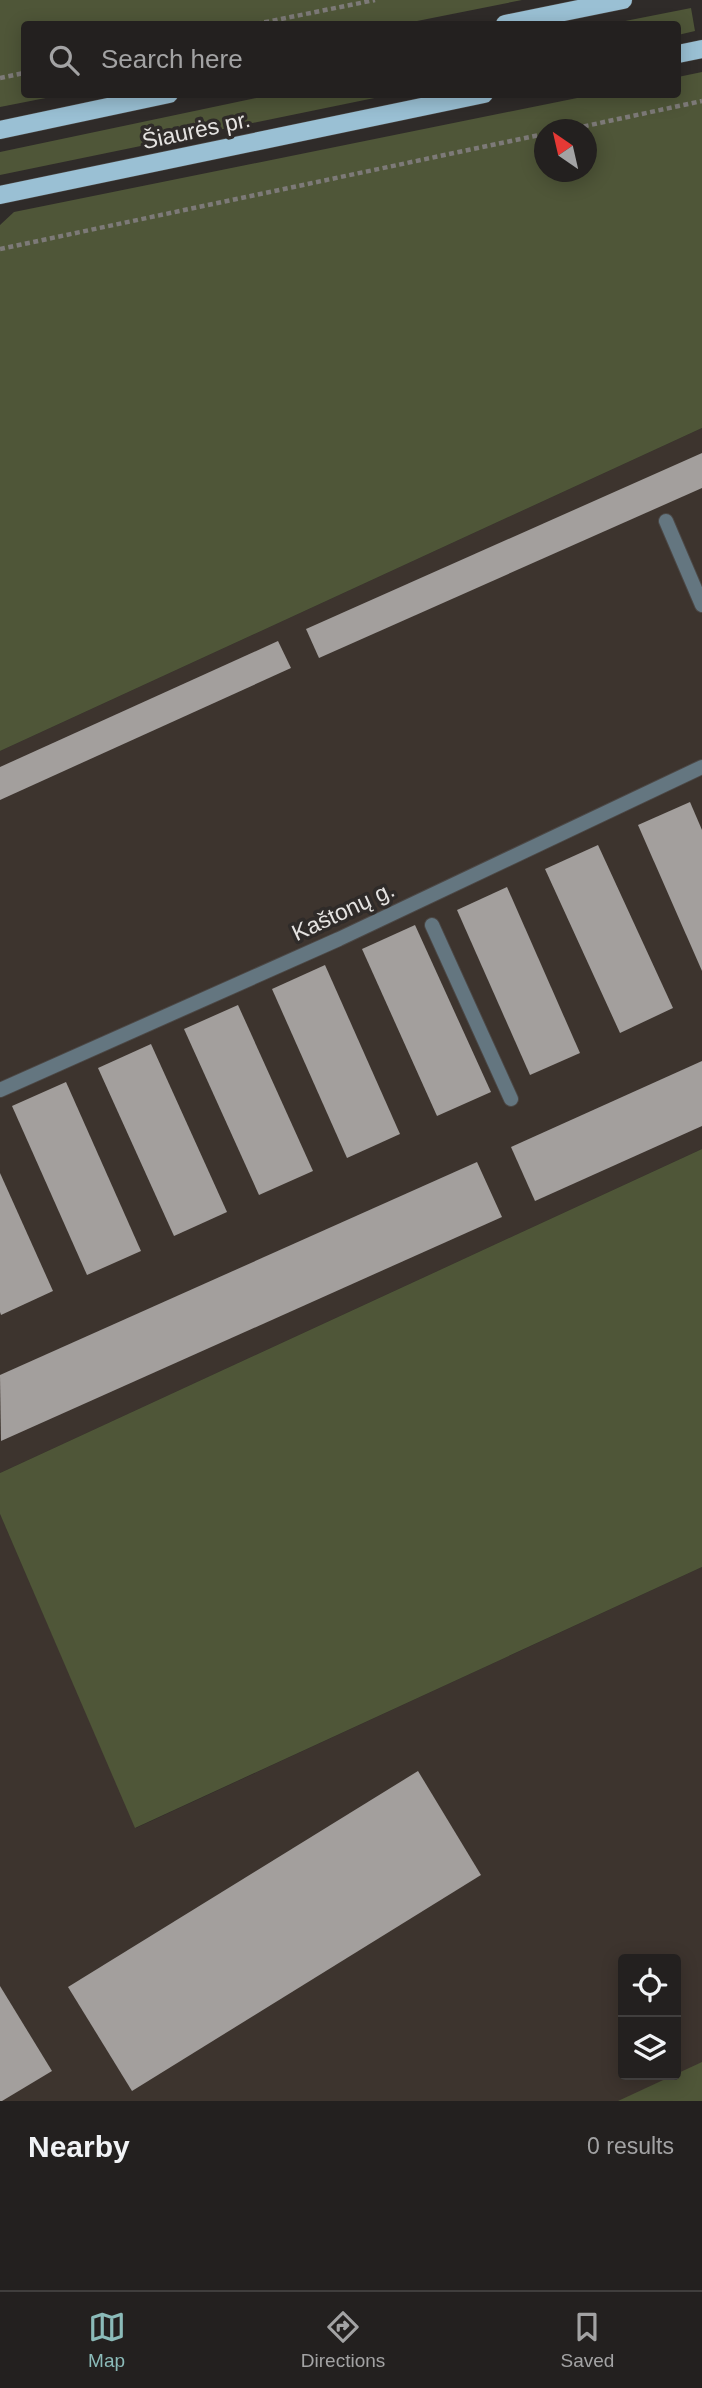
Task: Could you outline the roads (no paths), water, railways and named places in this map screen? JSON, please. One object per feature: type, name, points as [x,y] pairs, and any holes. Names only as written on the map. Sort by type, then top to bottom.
[{"type":"main road","points":[[520,21],[623,0]]},
{"type":"main road","points":[[681,53],[702,49]]},
{"type":"main road","name":"Šiaurės pr.","points":[[0,130],[150,98]]},
{"type":"main road","name":"Šiaurės pr.","points":[[0,195],[465,98]]},
{"type":"street","points":[[666,521],[702,605]]},
{"type":"street","name":"Kaštonų g.","points":[[0,1090],[338,939],[702,767]]},
{"type":"street","points":[[432,925],[511,1099]]}]
